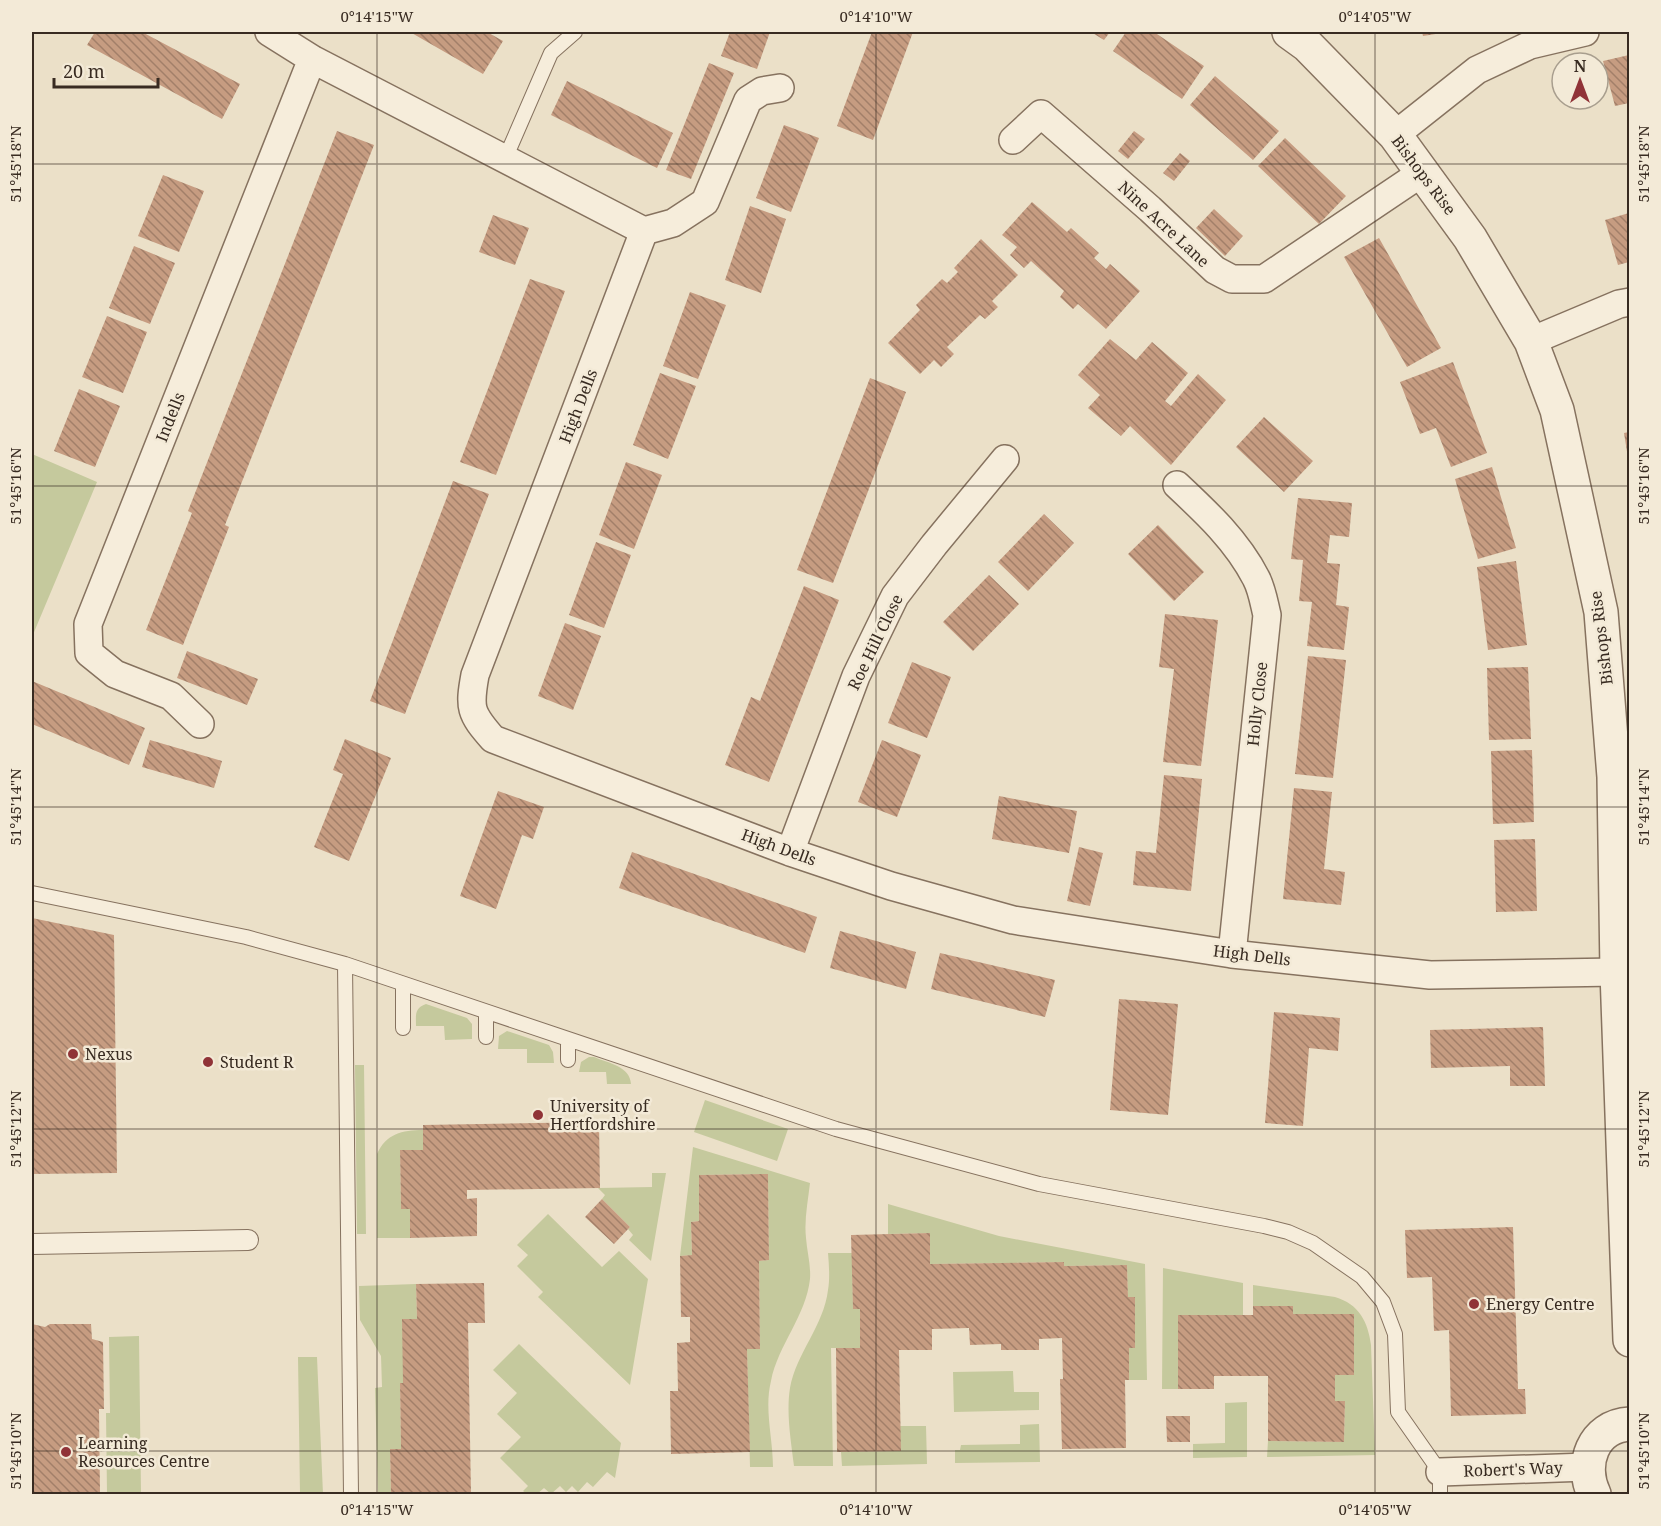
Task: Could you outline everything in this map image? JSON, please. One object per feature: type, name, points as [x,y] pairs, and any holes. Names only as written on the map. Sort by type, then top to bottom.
[{"type":"street","points":[[269,32],[312,59],[644,231],[673,223],[705,202],[748,100],[762,91],[780,88]]},
{"type":"street","name":"Bishops Rise","points":[[1289,32],[1307,45],[1395,135],[1470,238],[1530,341],[1557,410],[1601,612],[1614,777],[1617,972],[1629,1340]]},
{"type":"street","points":[[1395,135],[1477,70],[1530,45],[1585,32]]},
{"type":"street","name":"Indells","points":[[200,724],[171,696],[116,674],[89,653],[88,624],[312,59]]},
{"type":"street","name":"Nine Acre Lane","points":[[1013,140],[1041,114],[1150,209],[1215,270],[1232,279],[1264,279],[1423,172]]},
{"type":"street","name":"High Dells","points":[[644,231],[476,675],[470,702],[478,723],[493,739],[790,852],[891,886],[1013,920],[1232,954],[1430,975],[1617,972]]},
{"type":"street","points":[[1530,341],[1619,304],[1629,302]]},
{"type":"street","name":"Roe Hill Close","points":[[790,852],[856,676],[895,596],[934,544],[1005,459]]},
{"type":"street","name":"Holly Close","points":[[1177,485],[1211,517],[1238,549],[1257,580],[1267,615],[1232,954]]},
{"type":"street","points":[[32,1244],[248,1240]]},
{"type":"street","points":[[1590,1481],[1592,1449],[1599,1438],[1610,1430],[1629,1424]]},
{"type":"street","name":"Robert's Way","points":[[1440,1483],[1590,1481]]},
{"type":"lane","points":[[505,159],[551,53],[575,32]]},
{"type":"lane","points":[[32,892],[246,937],[345,964],[836,1129],[1027,1181],[1288,1232],[1314,1243],[1362,1277],[1383,1302],[1395,1334],[1398,1412],[1440,1483]]},
{"type":"lane","points":[[345,964],[351,1494]]},
{"type":"lane","points":[[403,984],[403,1028]]},
{"type":"lane","points":[[486,1012],[486,1037]]},
{"type":"lane","points":[[568,1040],[568,1060]]},
{"type":"green space","points":[[32,454],[97,482],[32,637]]},
{"type":"green space","points":[[426,1004],[467,1018],[472,1024],[472,1039],[445,1040],[444,1026],[416,1026],[418,1010]]},
{"type":"green space","points":[[507,1031],[549,1045],[553,1052],[554,1063],[527,1063],[527,1049],[498,1049],[499,1036]]},
{"type":"green space","points":[[589,1057],[612,1063],[623,1069],[630,1078],[631,1084],[607,1084],[606,1072],[579,1072],[581,1062]]},
{"type":"green space","points":[[355,1065],[364,1065],[366,1234],[357,1234]]},
{"type":"green space","points":[[705,1100],[788,1129],[777,1161],[694,1132]]},
{"type":"green space","points":[[423,1130],[423,1150],[400,1151],[401,1208],[410,1209],[410,1238],[377,1238],[377,1154],[385,1142],[396,1134]]},
{"type":"green space","points":[[693,1147],[810,1183],[806,1210],[806,1238],[810,1279],[798,1318],[779,1355],[769,1392],[773,1467],[750,1467],[747,1349],[760,1349],[759,1261],[769,1260],[768,1174],[699,1175],[699,1221],[691,1222],[692,1255],[680,1256]]},
{"type":"green space","points":[[652,1173],[666,1173],[651,1261],[629,1240],[633,1235],[628,1229],[630,1227],[602,1199],[605,1195],[598,1188],[652,1187]]},
{"type":"green space","points":[[888,1204],[999,1236],[1145,1264],[1147,1380],[1129,1380],[1129,1348],[1135,1347],[1135,1297],[1128,1297],[1127,1265],[1064,1266],[1063,1262],[930,1264],[930,1233],[888,1234]]},
{"type":"green space","points":[[548,1214],[602,1267],[619,1251],[648,1279],[630,1385],[538,1297],[543,1292],[517,1266],[528,1255],[517,1245]]},
{"type":"green space","points":[[828,1253],[852,1253],[853,1308],[860,1309],[860,1348],[831,1348],[833,1466],[794,1466],[790,1437],[790,1388],[793,1375],[825,1303],[829,1281]]},
{"type":"green space","points":[[1163,1268],[1243,1283],[1243,1315],[1178,1389],[1162,1389]]},
{"type":"green space","points":[[416,1284],[417,1319],[403,1319],[403,1383],[400,1383],[401,1449],[390,1450],[391,1494],[378,1494],[375,1388],[382,1387],[381,1356],[360,1320],[359,1286]]},
{"type":"green space","points":[[1253,1285],[1335,1297],[1350,1304],[1361,1315],[1371,1345],[1375,1455],[1267,1457],[1268,1441],[1344,1442],[1345,1402],[1335,1401],[1335,1375],[1354,1375],[1354,1314],[1293,1314],[1293,1306],[1253,1306]]},
{"type":"green space","points":[[139,1336],[141,1494],[107,1494],[106,1413],[110,1413],[109,1337]]},
{"type":"green space","points":[[519,1344],[621,1443],[615,1478],[607,1472],[593,1487],[587,1482],[578,1492],[572,1486],[566,1492],[560,1486],[551,1494],[544,1488],[537,1494],[527,1494],[523,1491],[528,1486],[500,1458],[521,1437],[497,1414],[517,1393],[493,1370]]},
{"type":"green space","points":[[298,1357],[317,1357],[323,1494],[300,1494]]},
{"type":"green space","points":[[1013,1371],[1014,1392],[1039,1392],[1039,1410],[954,1412],[953,1372]]},
{"type":"green space","points":[[1247,1402],[1247,1457],[1193,1458],[1193,1444],[1225,1443],[1225,1403]]},
{"type":"green space","points":[[1039,1424],[1040,1462],[955,1463],[955,1450],[960,1450],[961,1445],[1020,1444],[1020,1425]]},
{"type":"green space","points":[[900,1426],[926,1426],[927,1464],[842,1466],[841,1452],[900,1451]]},
{"type":"green space","points":[[1377,1492],[1377,1494],[1267,1494]]},
{"type":"building","points":[[95,32],[142,32],[240,84],[222,119],[87,45]]},
{"type":"building","points":[[410,32],[487,32],[503,41],[483,74]]},
{"type":"building","points":[[730,32],[770,32],[757,69],[721,56]]},
{"type":"building","points":[[872,32],[913,32],[873,140],[837,126]]},
{"type":"building","points":[[1091,32],[1110,32],[1104,40]]},
{"type":"building","points":[[1126,32],[1154,32],[1204,66],[1182,99],[1113,51]]},
{"type":"building","points":[[1422,32],[1441,32],[1442,33],[1423,36]]},
{"type":"building","points":[[1629,55],[1629,103],[1615,106],[1610,87],[1610,59]]},
{"type":"building","points":[[709,63],[734,73],[691,179],[666,170]]},
{"type":"building","points":[[1215,76],[1279,131],[1253,160],[1190,105]]},
{"type":"building","points":[[567,81],[673,133],[657,168],[551,115]]},
{"type":"building","points":[[784,125],[819,138],[791,212],[756,198]]},
{"type":"building","points":[[337,131],[374,145],[225,525],[229,527],[183,645],[146,630],[192,513],[188,511]]},
{"type":"building","points":[[1134,131],[1145,139],[1128,159],[1118,151]]},
{"type":"building","points":[[1285,138],[1346,196],[1319,224],[1258,166]]},
{"type":"building","points":[[1180,153],[1190,161],[1174,181],[1163,173]]},
{"type":"building","points":[[163,175],[204,191],[179,252],[138,236]]},
{"type":"building","points":[[1032,202],[1067,232],[1071,228],[1099,253],[1094,258],[1106,269],[1110,264],[1140,291],[1106,329],[1078,304],[1073,309],[1060,297],[1064,291],[1031,261],[1024,268],[1010,255],[1017,247],[1002,235]]},
{"type":"building","points":[[750,206],[786,219],[761,293],[725,280]]},
{"type":"building","points":[[1214,209],[1243,236],[1225,256],[1196,228]]},
{"type":"building","points":[[1629,213],[1629,262],[1618,265],[1605,220]]},
{"type":"building","points":[[493,215],[529,228],[515,265],[479,252]]},
{"type":"building","points":[[1379,238],[1441,348],[1407,367],[1344,257]]},
{"type":"building","points":[[981,239],[1018,275],[992,301],[998,307],[985,319],[980,315],[947,347],[954,354],[941,367],[934,360],[920,374],[888,343],[920,310],[916,305],[942,279],[947,283],[958,272],[954,268]]},
{"type":"building","points":[[134,246],[175,263],[150,324],[109,308]]},
{"type":"building","points":[[530,279],[565,291],[496,475],[460,462]]},
{"type":"building","points":[[690,292],[726,305],[698,379],[663,366]]},
{"type":"building","points":[[107,316],[147,332],[123,393],[82,377]]},
{"type":"building","points":[[1110,339],[1136,360],[1152,342],[1188,373],[1165,401],[1171,406],[1198,374],[1226,400],[1171,465],[1130,426],[1121,436],[1088,408],[1100,395],[1078,375]]},
{"type":"building","points":[[1453,362],[1487,453],[1451,467],[1436,428],[1420,434],[1400,382]]},
{"type":"building","points":[[660,373],[696,386],[668,459],[633,445]]},
{"type":"building","points":[[870,378],[906,392],[833,583],[797,570]]},
{"type":"building","points":[[79,389],[120,406],[95,467],[54,451]]},
{"type":"building","points":[[1264,417],[1313,461],[1284,492],[1236,447]]},
{"type":"building","points":[[1629,432],[1629,458],[1628,458],[1624,433]]},
{"type":"building","points":[[626,462],[662,475],[634,549],[599,535]]},
{"type":"building","points":[[1492,467],[1516,548],[1478,559],[1455,479]]},
{"type":"building","points":[[453,481],[489,494],[405,714],[370,701]]},
{"type":"building","points":[[1298,498],[1352,503],[1349,537],[1330,535],[1327,563],[1340,564],[1336,605],[1349,607],[1344,650],[1307,646],[1312,602],[1299,601],[1303,560],[1291,559]]},
{"type":"building","points":[[1044,514],[1074,543],[1028,591],[998,562]]},
{"type":"building","points":[[1158,525],[1204,572],[1174,601],[1128,554]]},
{"type":"building","points":[[596,542],[631,555],[604,628],[569,615]]},
{"type":"building","points":[[1516,561],[1527,645],[1488,650],[1477,567]]},
{"type":"building","points":[[989,575],[1019,604],[973,651],[943,622]]},
{"type":"building","points":[[804,586],[839,600],[769,782],[725,765],[751,697],[760,701]]},
{"type":"building","points":[[1165,614],[1218,620],[1201,766],[1163,762],[1174,669],[1159,667]]},
{"type":"building","points":[[565,623],[601,636],[573,710],[538,696]]},
{"type":"building","points":[[187,651],[258,679],[247,705],[177,678]]},
{"type":"building","points":[[1308,656],[1346,660],[1333,778],[1295,774]]},
{"type":"building","points":[[912,662],[951,677],[927,738],[888,723]]},
{"type":"building","points":[[1528,667],[1531,739],[1489,740],[1487,668]]},
{"type":"building","points":[[32,681],[145,728],[129,765],[32,724]]},
{"type":"building","points":[[345,739],[391,758],[349,861],[314,847],[343,774],[333,770]]},
{"type":"building","points":[[150,740],[222,761],[214,788],[142,767]]},
{"type":"building","points":[[882,740],[921,755],[897,817],[858,802]]},
{"type":"building","points":[[1532,750],[1534,822],[1493,824],[1491,751]]},
{"type":"building","points":[[1164,775],[1202,779],[1191,891],[1133,885],[1136,851],[1156,853]]},
{"type":"building","points":[[1294,788],[1332,792],[1324,869],[1345,872],[1341,905],[1283,899]]},
{"type":"building","points":[[498,791],[544,807],[533,839],[522,835],[496,909],[460,896]]},
{"type":"building","points":[[999,796],[1077,811],[1069,853],[992,839]]},
{"type":"building","points":[[1535,839],[1537,911],[1496,912],[1494,840]]},
{"type":"building","points":[[1079,847],[1103,853],[1090,906],[1067,901]]},
{"type":"building","points":[[632,852],[817,917],[805,953],[619,888]]},
{"type":"building","name":"Nexus","points":[[32,918],[114,935],[117,1173],[32,1174]]},
{"type":"building","points":[[840,931],[916,952],[906,989],[830,968]]},
{"type":"building","points":[[940,953],[1055,980],[1045,1017],[931,989]]},
{"type":"building","points":[[1119,999],[1178,1004],[1168,1115],[1110,1110]]},
{"type":"building","points":[[1274,1012],[1340,1018],[1338,1051],[1309,1048],[1303,1126],[1265,1123]]},
{"type":"building","points":[[1543,1027],[1545,1086],[1510,1086],[1510,1066],[1431,1068],[1430,1030]]},
{"type":"building","points":[[599,1122],[600,1188],[467,1190],[467,1199],[477,1198],[477,1236],[410,1238],[410,1209],[401,1209],[400,1150],[423,1150],[423,1125]]},
{"type":"building","points":[[768,1174],[769,1260],[759,1261],[760,1349],[747,1349],[750,1452],[671,1454],[670,1391],[678,1391],[677,1343],[690,1342],[690,1317],[681,1317],[680,1256],[692,1255],[691,1222],[699,1221],[699,1175]]},
{"type":"building","points":[[602,1199],[630,1227],[614,1244],[585,1217]]},
{"type":"building","name":"Energy Centre","points":[[1513,1227],[1518,1389],[1525,1389],[1526,1414],[1451,1416],[1449,1330],[1434,1331],[1432,1277],[1407,1278],[1405,1230]]},
{"type":"building","points":[[930,1233],[930,1264],[1064,1262],[1064,1266],[1127,1265],[1128,1297],[1135,1297],[1135,1348],[1129,1348],[1129,1380],[1125,1380],[1126,1448],[1062,1449],[1060,1379],[1063,1379],[1062,1338],[1039,1339],[1039,1350],[1001,1350],[1001,1344],[970,1345],[969,1328],[932,1329],[932,1350],[899,1350],[901,1451],[837,1452],[836,1348],[860,1348],[860,1309],[853,1309],[851,1235]]},
{"type":"building","points":[[484,1283],[485,1323],[468,1323],[471,1494],[391,1494],[390,1449],[401,1449],[402,1319],[417,1319],[416,1284]]},
{"type":"building","points":[[1253,1306],[1293,1306],[1293,1314],[1354,1314],[1354,1375],[1335,1375],[1335,1401],[1345,1401],[1344,1442],[1268,1441],[1268,1376],[1214,1376],[1214,1389],[1178,1389],[1178,1315],[1253,1315]]},
{"type":"building","name":"Learning Resources Centre","points":[[32,1324],[45,1327],[50,1324],[91,1324],[92,1339],[103,1342],[104,1409],[99,1409],[100,1494],[32,1494]]},
{"type":"building","points":[[1166,1416],[1190,1416],[1190,1442],[1167,1442]]},
{"type":"place","name":"Nexus","points":[[73,1054]]},
{"type":"place","name":"Student R","points":[[208,1062]]},
{"type":"place","name":"University of Hertfordshire","points":[[538,1115]]},
{"type":"place","name":"Energy Centre","points":[[1474,1304]]},
{"type":"place","name":"Learning Resources Centre","points":[[66,1452]]}]
